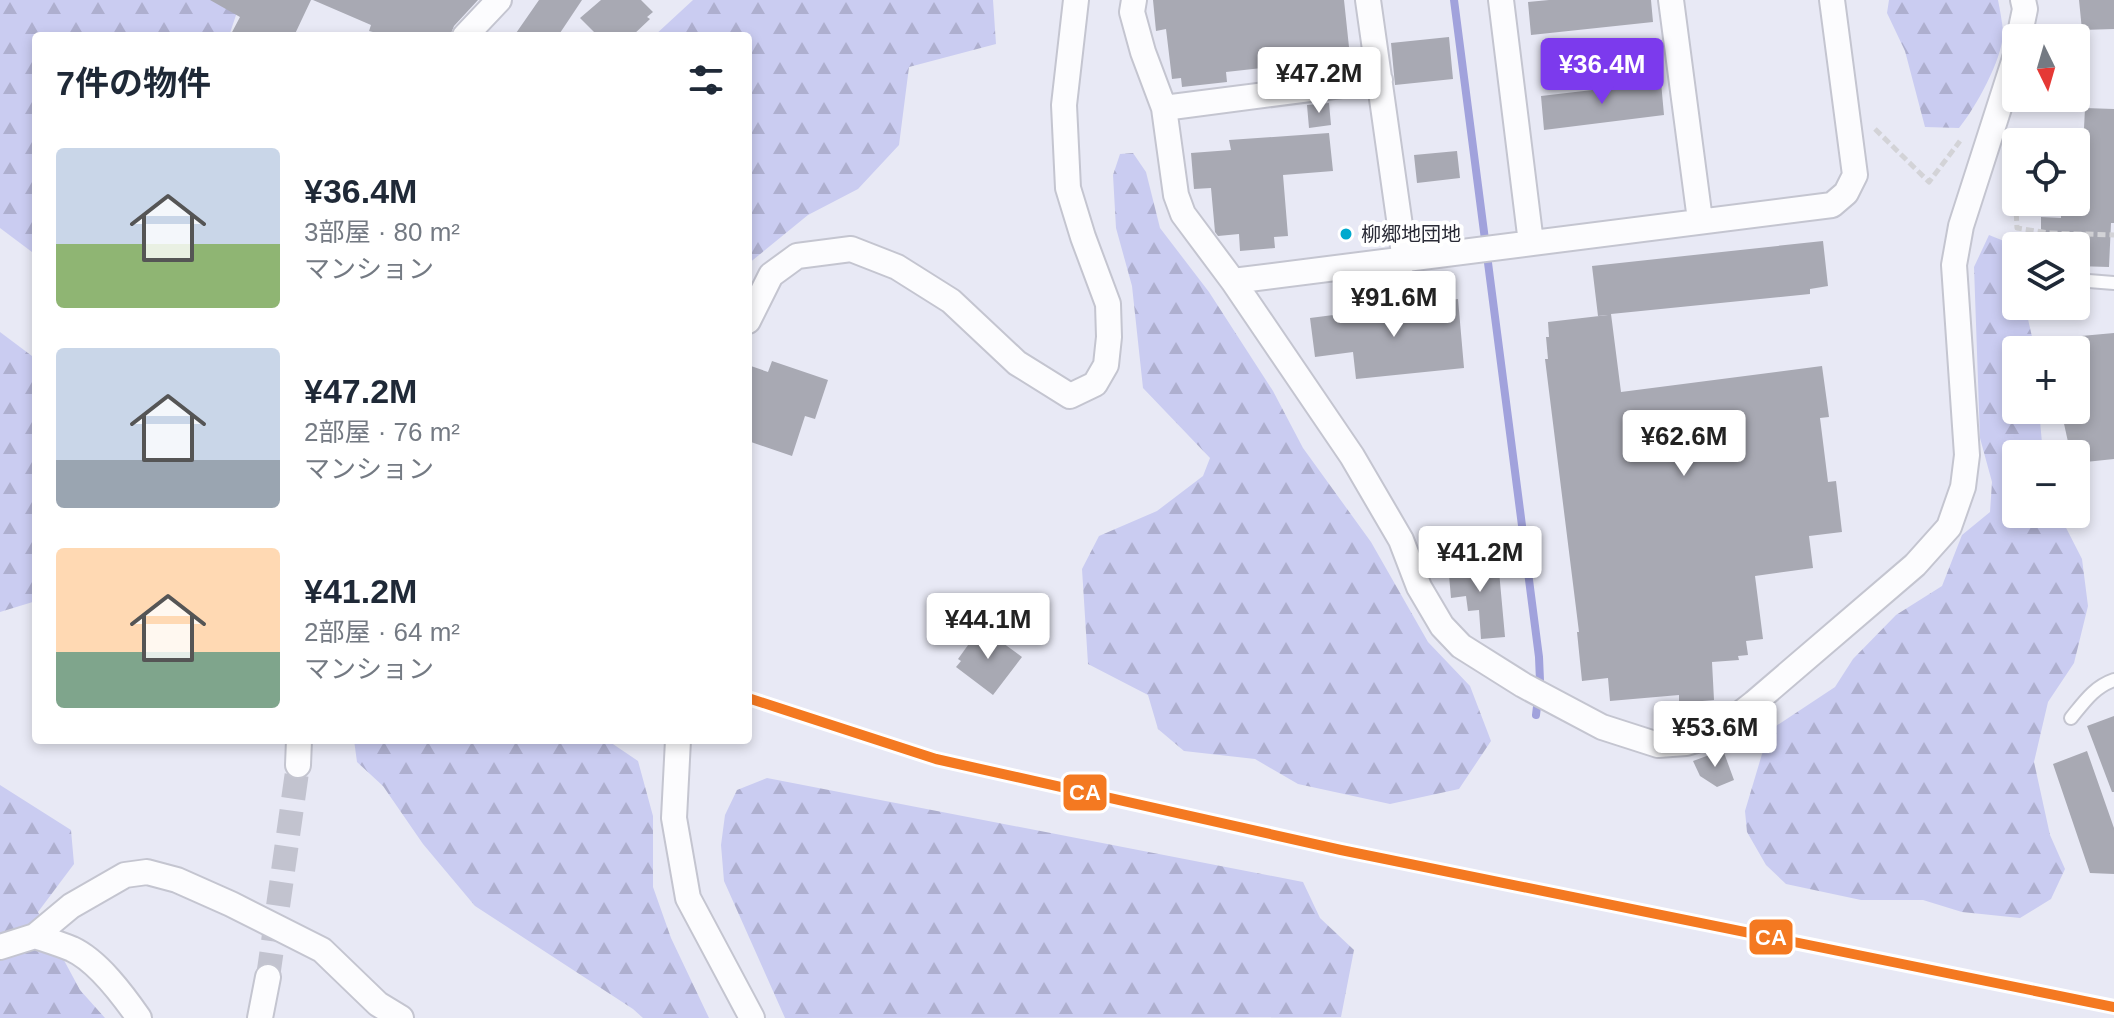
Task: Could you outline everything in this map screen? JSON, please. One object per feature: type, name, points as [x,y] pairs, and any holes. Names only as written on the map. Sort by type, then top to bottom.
[{"type":"street","points":[[469,32],[499,0]]},
{"type":"street","points":[[752,313],[771,275],[797,256],[851,249],[897,267],[951,301],[1017,363],[1070,396],[1095,384],[1106,365],[1108,304],[1068,188],[1065,119],[1076,0]]},
{"type":"street","points":[[1134,0],[1132,12],[1143,52],[1164,108],[1176,195],[1183,214],[1233,281],[1352,456],[1401,540],[1419,587],[1442,626],[1461,646],[1523,685],[1602,727],[1658,745],[1686,743],[1713,735],[1915,565],[1949,527],[1963,487],[1967,455],[1954,265],[1961,226],[2002,99]]},
{"type":"street","points":[[1368,0],[1405,261]]},
{"type":"street","points":[[1501,0],[1531,243]]},
{"type":"street","points":[[1671,0],[1700,220]]},
{"type":"street","points":[[1233,281],[1832,205],[1846,193],[1855,175],[1832,0]]},
{"type":"street","points":[[2022,24],[2025,9],[2023,0]]},
{"type":"street","points":[[1164,108],[1380,80]]},
{"type":"street","points":[[298,765],[299,744]]},
{"type":"street","points":[[678,744],[674,818],[688,898],[752,1018]]},
{"type":"street","points":[[0,947],[35,936],[71,906],[125,875],[147,872],[177,880],[231,904],[322,950],[378,1004],[401,1018]]},
{"type":"street","points":[[35,936],[73,949],[82,956],[101,973],[139,1018]]},
{"type":"street","points":[[260,1018],[268,977]]},
{"type":"lane","points":[[2090,281],[2114,283]]},
{"type":"lane","points":[[2071,718],[2100,685],[2114,680]]},
{"type":"path","points":[[1847,122],[1874,128],[1929,182],[1963,136]]},
{"type":"path","points":[[2016,216],[2017,228],[2049,233],[2114,235]]},
{"type":"green space","points":[[0,0],[241,0],[230,32],[32,32],[32,252],[0,228]]},
{"type":"green space","points":[[693,0],[993,0],[996,44],[909,67],[899,145],[858,189],[808,215],[752,261],[752,32],[658,32]]},
{"type":"green space","points":[[1889,0],[1998,0],[2002,25],[1999,54],[1980,96],[1959,128],[1925,127],[1905,51],[1887,13]]},
{"type":"green space","points":[[1133,153],[1146,172],[1160,228],[1209,292],[1273,391],[1303,448],[1371,542],[1428,642],[1470,686],[1491,741],[1459,789],[1390,804],[1298,784],[1255,759],[1184,751],[1158,729],[1148,695],[1088,664],[1082,569],[1099,536],[1157,511],[1203,476],[1210,458],[1143,388],[1132,286],[1116,228],[1113,175],[1120,154]]},
{"type":"green space","points":[[1989,235],[2002,240],[2002,320],[2028,320],[2032,336],[2002,336],[2002,424],[2040,424],[2042,440],[2002,440],[2002,528],[2066,528],[2082,559],[2088,606],[2074,663],[2048,702],[2034,762],[2050,835],[2065,869],[2051,899],[2020,918],[1962,912],[1923,900],[1861,900],[1786,884],[1766,865],[1747,832],[1745,811],[1762,754],[1776,726],[1835,687],[1853,659],[1896,615],[1942,586],[1962,535],[1990,512],[1992,482],[1980,438],[1974,267]]},
{"type":"green space","points":[[0,332],[32,356],[32,602],[0,612]]},
{"type":"green space","points":[[355,744],[613,744],[638,761],[653,816],[653,887],[671,938],[709,1018],[643,1018],[475,906],[423,844],[383,786],[357,762]]},
{"type":"green space","points":[[767,778],[1303,882],[1320,918],[1354,950],[1341,1017],[785,1018],[724,881],[721,845],[725,815],[737,790]]},
{"type":"green space","points":[[0,785],[71,830],[74,864],[38,912],[80,990],[105,1018],[0,1018]]},
{"type":"building","points":[[210,0],[311,0],[296,32],[232,32],[240,17]]},
{"type":"building","points":[[313,0],[478,0],[452,32],[373,32],[369,31],[371,25]]},
{"type":"building","points":[[539,0],[582,0],[561,32],[517,32]]},
{"type":"building","points":[[601,0],[641,0],[653,12],[636,32],[594,32],[580,18]]},
{"type":"building","points":[[1153,0],[1344,0],[1349,47],[1269,55],[1271,67],[1226,72],[1227,82],[1182,87],[1181,78],[1172,79],[1166,29],[1156,31]]},
{"type":"building","points":[[1651,0],[1653,22],[1531,35],[1528,2]]},
{"type":"building","points":[[2079,0],[2114,0],[2114,29],[2090,30],[2090,24],[2081,24]]},
{"type":"building","points":[[1449,37],[1453,79],[1395,85],[1391,43]]},
{"type":"building","points":[[1661,82],[1664,115],[1544,130],[1541,96]]},
{"type":"building","points":[[1329,103],[1331,125],[1309,128],[1307,105]]},
{"type":"building","points":[[2090,108],[2114,109],[2114,223],[2111,223],[2109,267],[2090,266],[2090,232],[2041,232],[2041,217],[2090,216],[2090,128],[2084,128],[2085,112],[2090,112]]},
{"type":"building","points":[[1329,133],[1333,171],[1283,175],[1288,236],[1274,237],[1275,248],[1240,251],[1239,234],[1218,236],[1211,188],[1194,189],[1191,153],[1231,150],[1229,140]]},
{"type":"building","points":[[1457,151],[1460,178],[1417,183],[1414,155]]},
{"type":"building","points":[[1823,241],[1828,286],[1810,289],[1810,294],[1611,314],[1621,392],[1822,366],[1829,417],[1820,418],[1828,482],[1836,481],[1842,532],[1809,536],[1813,568],[1755,576],[1763,639],[1746,641],[1748,655],[1738,656],[1739,660],[1712,662],[1714,700],[1679,703],[1679,695],[1610,701],[1608,678],[1582,681],[1579,632],[1545,359],[1548,359],[1548,322],[1608,315],[1598,316],[1592,266]]},
{"type":"building","points":[[1458,299],[1464,368],[1356,379],[1353,352],[1315,357],[1310,318]]},
{"type":"building","points":[[2114,333],[2114,459],[2090,462],[2090,440],[2068,440],[2064,424],[2090,424],[2090,336],[2081,336]]},
{"type":"building","points":[[772,361],[828,380],[815,419],[805,416],[792,456],[752,442],[752,366],[768,372]]},
{"type":"building","points":[[1498,560],[1505,637],[1481,639],[1479,610],[1468,611],[1466,596],[1451,598],[1448,564]]},
{"type":"building","points":[[981,627],[1022,657],[993,695],[956,667],[961,661],[958,659]]},
{"type":"building","points":[[2114,716],[2114,792],[2112,792],[2087,726]]},
{"type":"building","points":[[1723,750],[1734,780],[1717,787],[1700,776],[1693,761]]},
{"type":"building","points":[[2087,751],[2114,828],[2114,874],[2090,873],[2053,764]]},
{"type":"waterway","points":[[1454,0],[1539,657],[1536,715]]},
{"type":"tunnel","points":[[268,977],[298,765]]},
{"type":"transit line","name":"CA","points":[[752,699],[936,759],[1341,850],[2114,1007]]},
{"type":"place","name":"柳郷地団地","points":[[1346,234]]}]
